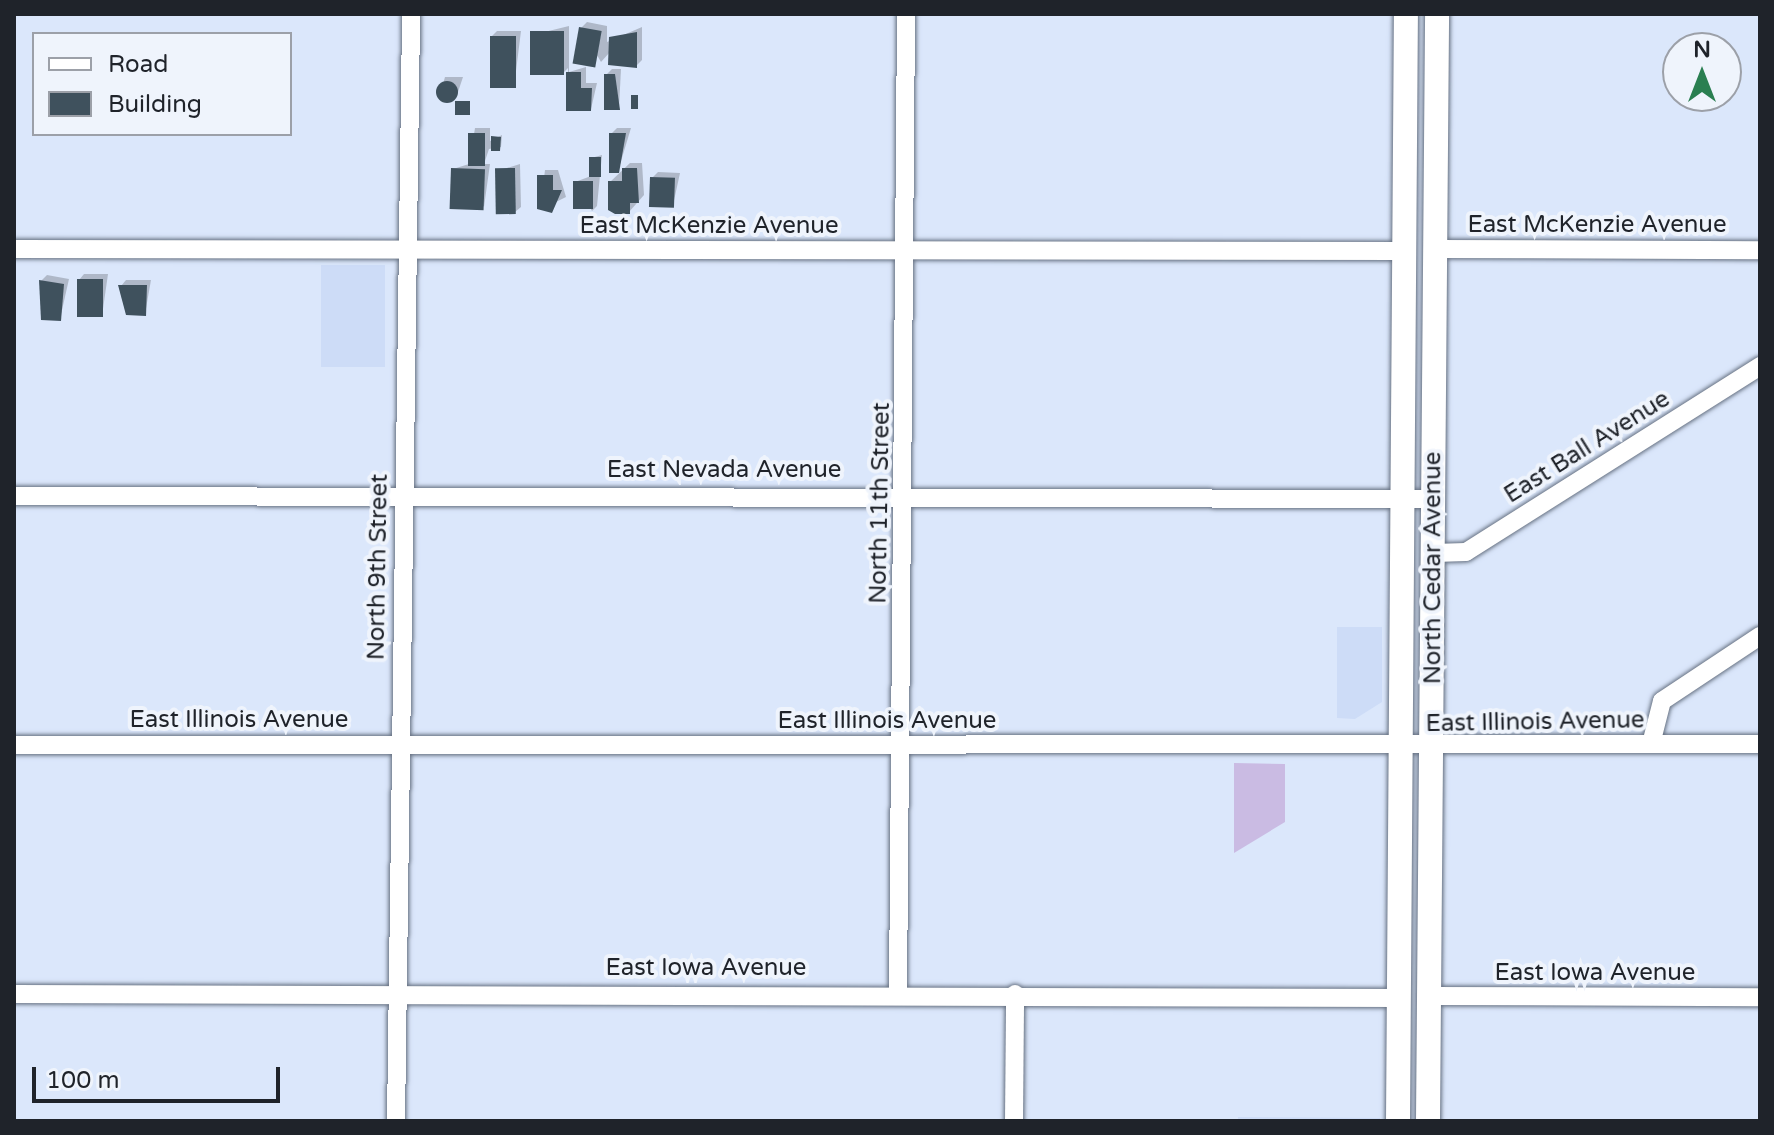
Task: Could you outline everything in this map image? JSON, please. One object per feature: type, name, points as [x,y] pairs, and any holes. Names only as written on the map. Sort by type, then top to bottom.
[{"type":"main road","name":"North Cedar Avenue","points":[[1398,1121],[1406,14]]},
{"type":"main road","name":"North Cedar Avenue","points":[[1428,1121],[1437,14]]},
{"type":"main road","points":[[1404,127],[1418,156],[1418,230],[1435,249]]},
{"type":"main road","points":[[1404,251],[1421,272],[1422,356],[1434,374]]},
{"type":"main road","points":[[1401,819],[1414,900],[1416,981],[1430,996]]},
{"type":"street","name":"North 9th Street","points":[[396,1121],[411,14]]},
{"type":"street","name":"North 11th Street","points":[[898,993],[908,250],[906,14]]},
{"type":"street","name":"East McKenzie Avenue","points":[[14,249],[1404,251]]},
{"type":"street","name":"East McKenzie Avenue","points":[[1435,249],[1760,250]]},
{"type":"street","name":"East Ball Avenue","points":[[1434,553],[1466,552],[1760,366]]},
{"type":"street","name":"East Nevada Avenue","points":[[14,496],[904,494],[1433,499]]},
{"type":"street","points":[[1651,744],[1662,701],[1760,636]]},
{"type":"street","name":"East Illinois Avenue","points":[[14,745],[400,743],[1431,748],[1760,744]]},
{"type":"street","name":"East Iowa Avenue","points":[[14,994],[397,990],[1399,998]]},
{"type":"street","points":[[1014,1121],[1015,994]]},
{"type":"street","name":"East Iowa Avenue","points":[[1430,996],[1760,997]]},
{"type":"shaded area","points":[[321,265],[385,265],[385,367],[321,367]]},
{"type":"shaded area","points":[[1337,627],[1382,627],[1382,702],[1355,719],[1337,718]]},
{"type":"shaded area","points":[[1234,763],[1285,764],[1285,822],[1234,853]]},
{"type":"shaded area","points":[[1238,1117],[1380,1118],[1380,1121],[1238,1121]]},
{"type":"building","points":[[579,27],[602,31],[595,67],[573,63]]},
{"type":"building","points":[[530,31],[564,31],[564,75],[530,75]]},
{"type":"building","points":[[637,32],[637,68],[608,65],[609,37]]},
{"type":"building","points":[[490,36],[516,36],[516,88],[490,88]]},
{"type":"building","points":[[566,72],[581,72],[581,88],[592,88],[591,111],[566,111]]},
{"type":"building","points":[[604,74],[615,74],[620,110],[604,110]]},
{"type":"building","points":[[447,81],[455,84],[458,92],[455,100],[447,103],[439,100],[436,92],[439,84]]},
{"type":"building","points":[[631,95],[638,95],[638,109],[631,109]]},
{"type":"building","points":[[455,101],[470,101],[470,115],[455,115]]},
{"type":"building","points":[[468,133],[485,133],[485,166],[468,166]]},
{"type":"building","points":[[609,133],[626,133],[619,173],[609,173]]},
{"type":"building","points":[[491,136],[501,137],[500,151],[491,151]]},
{"type":"building","points":[[589,157],[601,157],[601,177],[589,177]]},
{"type":"building","points":[[451,168],[485,169],[484,210],[450,209]]},
{"type":"building","points":[[495,168],[515,168],[516,214],[496,214]]},
{"type":"building","points":[[622,168],[637,168],[639,203],[630,203],[630,214],[615,214],[608,210],[608,181],[622,181]]},
{"type":"building","points":[[537,175],[553,175],[553,190],[562,190],[552,213],[537,209]]},
{"type":"building","points":[[650,177],[675,178],[674,208],[649,207]]},
{"type":"building","points":[[573,181],[593,181],[593,209],[573,209]]},
{"type":"building","points":[[77,279],[103,279],[103,317],[77,317]]},
{"type":"building","points":[[39,280],[64,284],[61,321],[41,320]]},
{"type":"building","points":[[118,285],[147,285],[146,316],[126,315]]}]
